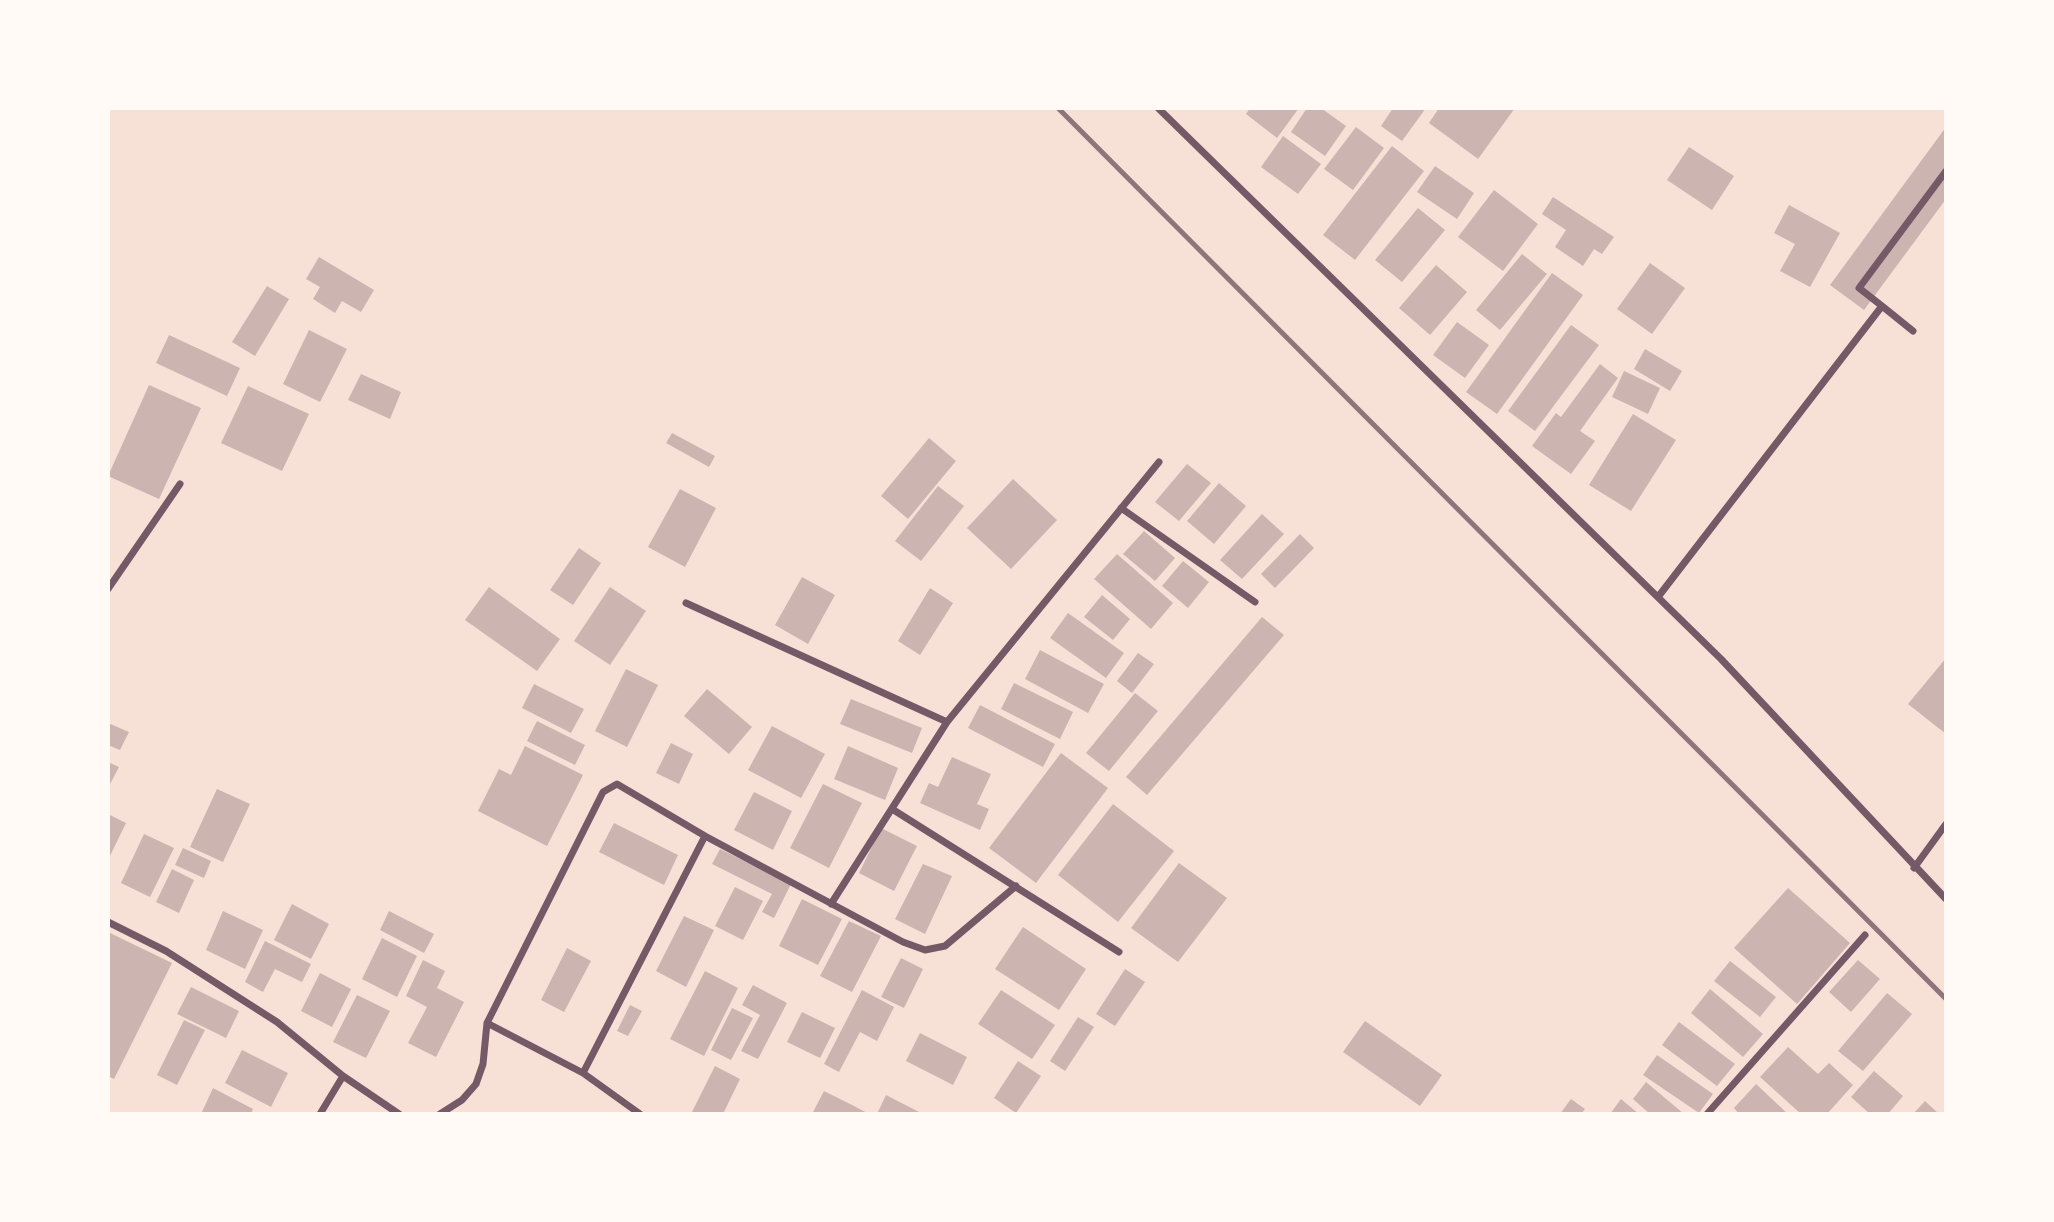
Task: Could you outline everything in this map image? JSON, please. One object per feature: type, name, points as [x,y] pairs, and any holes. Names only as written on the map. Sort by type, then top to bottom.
[{"type":"street","points":[[1158,108],[1721,659],[1945,899]]},
{"type":"street","points":[[1913,331],[1859,288],[1945,171]]},
{"type":"street","points":[[1658,597],[1882,306]]},
{"type":"street","points":[[831,904],[947,722],[1159,462]]},
{"type":"street","points":[[108,589],[180,484]]},
{"type":"street","points":[[1121,508],[1255,602]]},
{"type":"street","points":[[685,603],[947,722]]},
{"type":"street","points":[[439,1114],[462,1100],[476,1084],[483,1064],[487,1023],[603,792],[610,786],[617,784],[705,836],[831,904],[903,942],[925,950],[945,946],[1016,886]]},
{"type":"street","points":[[892,809],[1119,952]]},
{"type":"street","points":[[1914,868],[1945,824]]},
{"type":"street","points":[[583,1073],[705,836]]},
{"type":"street","points":[[108,922],[166,951],[277,1022],[342,1076],[399,1114]]},
{"type":"street","points":[[1707,1114],[1865,935]]},
{"type":"street","points":[[487,1023],[583,1073],[640,1114]]},
{"type":"street","points":[[320,1114],[342,1076]]},
{"type":"building","points":[[1250,108],[1299,108],[1277,138],[1246,114]]},
{"type":"building","points":[[1307,108],[1321,108],[1346,126],[1325,156],[1291,132]]},
{"type":"building","points":[[1393,108],[1426,108],[1402,141],[1381,126]]},
{"type":"building","points":[[1439,108],[1515,108],[1478,159],[1429,123]]},
{"type":"building","points":[[1356,127],[1384,148],[1353,190],[1324,169]]},
{"type":"building","points":[[1946,127],[1946,199],[1864,310],[1830,285]]},
{"type":"building","points":[[1283,136],[1321,164],[1298,194],[1261,167]]},
{"type":"building","points":[[1392,146],[1424,171],[1355,260],[1323,235]]},
{"type":"building","points":[[1689,147],[1734,176],[1712,210],[1667,180]]},
{"type":"building","points":[[1435,166],[1474,193],[1457,219],[1417,192]]},
{"type":"building","points":[[1494,190],[1538,224],[1503,271],[1458,237]]},
{"type":"building","points":[[1553,197],[1614,237],[1602,254],[1594,249],[1583,266],[1555,247],[1566,230],[1542,214]]},
{"type":"building","points":[[1789,205],[1840,233],[1810,287],[1780,271],[1795,244],[1774,233]]},
{"type":"building","points":[[1418,208],[1445,230],[1402,282],[1375,260]]},
{"type":"building","points":[[1522,254],[1547,274],[1500,330],[1476,310]]},
{"type":"building","points":[[319,257],[374,290],[361,312],[342,301],[335,313],[313,299],[320,287],[306,279]]},
{"type":"building","points":[[1650,263],[1685,288],[1652,334],[1617,309]]},
{"type":"building","points":[[1436,265],[1467,292],[1430,335],[1399,308]]},
{"type":"building","points":[[1552,273],[1583,295],[1497,414],[1466,392]]},
{"type":"building","points":[[267,286],[289,299],[255,356],[232,342]]},
{"type":"building","points":[[1457,322],[1489,345],[1465,378],[1433,355]]},
{"type":"building","points":[[1571,325],[1599,345],[1535,431],[1508,411]]},
{"type":"building","points":[[309,330],[347,349],[320,402],[283,384]]},
{"type":"building","points":[[169,335],[240,368],[227,396],[156,363]]},
{"type":"building","points":[[1645,349],[1682,371],[1670,391],[1634,369]]},
{"type":"building","points":[[1600,364],[1618,378],[1580,431],[1595,441],[1571,474],[1532,446],[1556,413],[1561,417]]},
{"type":"building","points":[[1624,371],[1660,388],[1648,414],[1612,397]]},
{"type":"building","points":[[361,374],[401,392],[390,419],[348,400]]},
{"type":"building","points":[[149,385],[201,408],[159,499],[108,476]]},
{"type":"building","points":[[248,386],[309,414],[282,471],[221,443]]},
{"type":"building","points":[[1633,414],[1676,440],[1631,511],[1589,485]]},
{"type":"building","points":[[672,433],[715,456],[709,467],[666,443]]},
{"type":"building","points":[[929,438],[956,461],[908,519],[881,496]]},
{"type":"building","points":[[1187,464],[1211,483],[1179,521],[1155,502]]},
{"type":"building","points":[[1013,479],[1057,520],[1011,569],[967,528]]},
{"type":"building","points":[[1219,483],[1246,506],[1214,544],[1187,521]]},
{"type":"building","points":[[938,486],[964,506],[921,561],[895,541]]},
{"type":"building","points":[[680,489],[716,508],[685,567],[648,547]]},
{"type":"building","points":[[1262,514],[1284,534],[1242,579],[1220,560]]},
{"type":"building","points":[[1144,531],[1175,558],[1155,581],[1123,554]]},
{"type":"building","points":[[1300,534],[1314,548],[1275,588],[1261,574]]},
{"type":"building","points":[[579,548],[601,563],[573,605],[550,590]]},
{"type":"building","points":[[1117,554],[1173,603],[1151,629],[1094,579]]},
{"type":"building","points":[[1183,561],[1209,582],[1188,608],[1162,586]]},
{"type":"building","points":[[802,577],[835,595],[808,644],[775,625]]},
{"type":"building","points":[[489,587],[560,639],[537,671],[465,620]]},
{"type":"building","points":[[610,587],[646,611],[610,665],[574,641]]},
{"type":"building","points":[[930,588],[953,603],[920,655],[898,641]]},
{"type":"building","points":[[1102,595],[1130,619],[1113,640],[1084,617]]},
{"type":"building","points":[[1068,613],[1124,653],[1106,678],[1050,638]]},
{"type":"building","points":[[1262,617],[1284,635],[1147,795],[1126,777]]},
{"type":"building","points":[[1040,650],[1104,684],[1088,713],[1025,679]]},
{"type":"building","points":[[1138,653],[1154,664],[1132,693],[1117,681]]},
{"type":"building","points":[[1946,658],[1946,734],[1908,704]]},
{"type":"building","points":[[626,669],[658,685],[627,747],[595,731]]},
{"type":"building","points":[[1014,683],[1073,712],[1060,739],[1001,709]]},
{"type":"building","points":[[534,684],[584,709],[571,733],[522,708]]},
{"type":"building","points":[[707,689],[752,727],[729,754],[684,716]]},
{"type":"building","points":[[1135,693],[1158,711],[1109,771],[1086,753]]},
{"type":"building","points":[[851,699],[922,728],[912,753],[840,724]]},
{"type":"building","points":[[980,705],[1055,744],[1043,767],[968,728]]},
{"type":"building","points":[[537,721],[585,745],[575,765],[527,741]]},
{"type":"building","points":[[108,723],[129,732],[120,750],[108,745]]},
{"type":"building","points":[[772,726],[825,754],[801,798],[748,770]]},
{"type":"building","points":[[671,743],[693,754],[679,784],[656,773]]},
{"type":"building","points":[[525,746],[583,775],[547,846],[478,811],[499,769],[511,775]]},
{"type":"building","points":[[848,746],[898,768],[885,800],[834,779]]},
{"type":"building","points":[[1061,753],[1108,788],[1036,883],[989,848]]},
{"type":"building","points":[[952,757],[991,774],[977,804],[989,809],[980,830],[920,803],[929,783],[938,787]]},
{"type":"building","points":[[108,762],[119,767],[108,788]]},
{"type":"building","points":[[823,784],[862,803],[829,868],[790,848]]},
{"type":"building","points":[[217,789],[250,804],[223,862],[190,847]]},
{"type":"building","points":[[754,792],[792,811],[773,850],[734,830]]},
{"type":"building","points":[[1113,804],[1174,851],[1118,922],[1058,875]]},
{"type":"building","points":[[108,814],[126,823],[108,860]]},
{"type":"building","points":[[614,823],[678,855],[664,885],[599,852]]},
{"type":"building","points":[[881,828],[917,846],[894,891],[859,873]]},
{"type":"building","points":[[144,834],[174,848],[150,897],[121,883]]},
{"type":"building","points":[[183,848],[211,861],[204,878],[175,865]]},
{"type":"building","points":[[720,849],[791,884],[774,918],[762,912],[772,894],[712,864]]},
{"type":"building","points":[[1179,863],[1227,898],[1178,962],[1131,928]]},
{"type":"building","points":[[923,864],[952,876],[925,934],[895,919]]},
{"type":"building","points":[[172,869],[194,880],[179,913],[156,902]]},
{"type":"building","points":[[735,887],[763,901],[743,940],[715,926]]},
{"type":"building","points":[[1788,888],[1850,943],[1797,1004],[1734,948]]},
{"type":"building","points":[[802,899],[842,919],[818,965],[779,946]]},
{"type":"building","points":[[292,904],[329,924],[311,959],[274,940]]},
{"type":"building","points":[[223,911],[263,930],[245,969],[206,950]]},
{"type":"building","points":[[389,911],[434,934],[424,953],[380,930]]},
{"type":"building","points":[[684,916],[714,930],[686,987],[656,971]]},
{"type":"building","points":[[849,921],[881,936],[852,992],[820,976]]},
{"type":"building","points":[[1023,927],[1086,969],[1059,1010],[995,969]]},
{"type":"building","points":[[108,932],[172,963],[114,1079],[108,1076]]},
{"type":"building","points":[[382,938],[417,956],[397,997],[362,979]]},
{"type":"building","points":[[265,941],[311,964],[302,982],[275,969],[263,992],[245,982]]},
{"type":"building","points":[[567,948],[591,961],[564,1012],[541,1000]]},
{"type":"building","points":[[901,958],[923,969],[904,1008],[881,997]]},
{"type":"building","points":[[423,960],[445,971],[437,988],[464,1002],[436,1057],[408,1043],[427,1007],[406,996]]},
{"type":"building","points":[[1858,960],[1880,979],[1851,1012],[1829,992]]},
{"type":"building","points":[[1730,961],[1776,997],[1760,1017],[1714,981]]},
{"type":"building","points":[[1125,969],[1145,982],[1115,1026],[1096,1014]]},
{"type":"building","points":[[705,971],[738,988],[704,1056],[670,1039]]},
{"type":"building","points":[[320,973],[351,989],[332,1027],[301,1011]]},
{"type":"building","points":[[753,985],[787,1003],[758,1059],[741,1051],[760,1015],[742,1005]]},
{"type":"building","points":[[191,987],[239,1011],[226,1038],[177,1014]]},
{"type":"building","points":[[1710,989],[1763,1034],[1743,1057],[1691,1013]]},
{"type":"building","points":[[862,990],[894,1007],[877,1041],[860,1032],[839,1072],[824,1064]]},
{"type":"building","points":[[1001,990],[1055,1025],[1032,1059],[978,1024]]},
{"type":"building","points":[[1887,993],[1912,1014],[1863,1071],[1838,1051]]},
{"type":"building","points":[[357,995],[390,1011],[366,1058],[333,1042]]},
{"type":"building","points":[[630,1005],[642,1011],[628,1036],[617,1031]]},
{"type":"building","points":[[732,1008],[753,1018],[731,1060],[711,1050]]},
{"type":"building","points":[[802,1012],[835,1028],[820,1058],[787,1042]]},
{"type":"building","points":[[1078,1017],[1094,1027],[1065,1071],[1050,1061]]},
{"type":"building","points":[[184,1020],[205,1030],[177,1085],[157,1075]]},
{"type":"building","points":[[1365,1021],[1442,1075],[1420,1106],[1343,1052]]},
{"type":"building","points":[[1679,1022],[1735,1064],[1717,1086],[1662,1045]]},
{"type":"building","points":[[920,1033],[967,1057],[953,1085],[906,1061]]},
{"type":"building","points":[[1788,1047],[1818,1074],[1829,1063],[1853,1085],[1827,1114],[1801,1114],[1760,1077]]},
{"type":"building","points":[[242,1050],[288,1073],[271,1107],[225,1083]]},
{"type":"building","points":[[1657,1055],[1713,1094],[1699,1113],[1643,1075]]},
{"type":"building","points":[[1018,1061],[1041,1076],[1016,1113],[994,1098]]},
{"type":"building","points":[[715,1066],[740,1079],[723,1114],[691,1114]]},
{"type":"building","points":[[1874,1071],[1903,1096],[1888,1114],[1870,1114],[1851,1097]]},
{"type":"building","points":[[1646,1082],[1684,1114],[1650,1114],[1633,1099]]},
{"type":"building","points":[[1756,1084],[1788,1114],[1739,1114],[1734,1108]]},
{"type":"building","points":[[213,1088],[253,1109],[251,1114],[201,1114]]},
{"type":"building","points":[[824,1091],[854,1106],[869,1114],[812,1114]]},
{"type":"building","points":[[886,1095],[923,1114],[877,1114]]},
{"type":"building","points":[[1571,1099],[1585,1109],[1581,1114],[1560,1114]]},
{"type":"building","points":[[1621,1099],[1639,1114],[1610,1114]]},
{"type":"building","points":[[1925,1101],[1939,1114],[1913,1114]]},
{"type":"railway","points":[[1058,108],[1946,999]]}]
